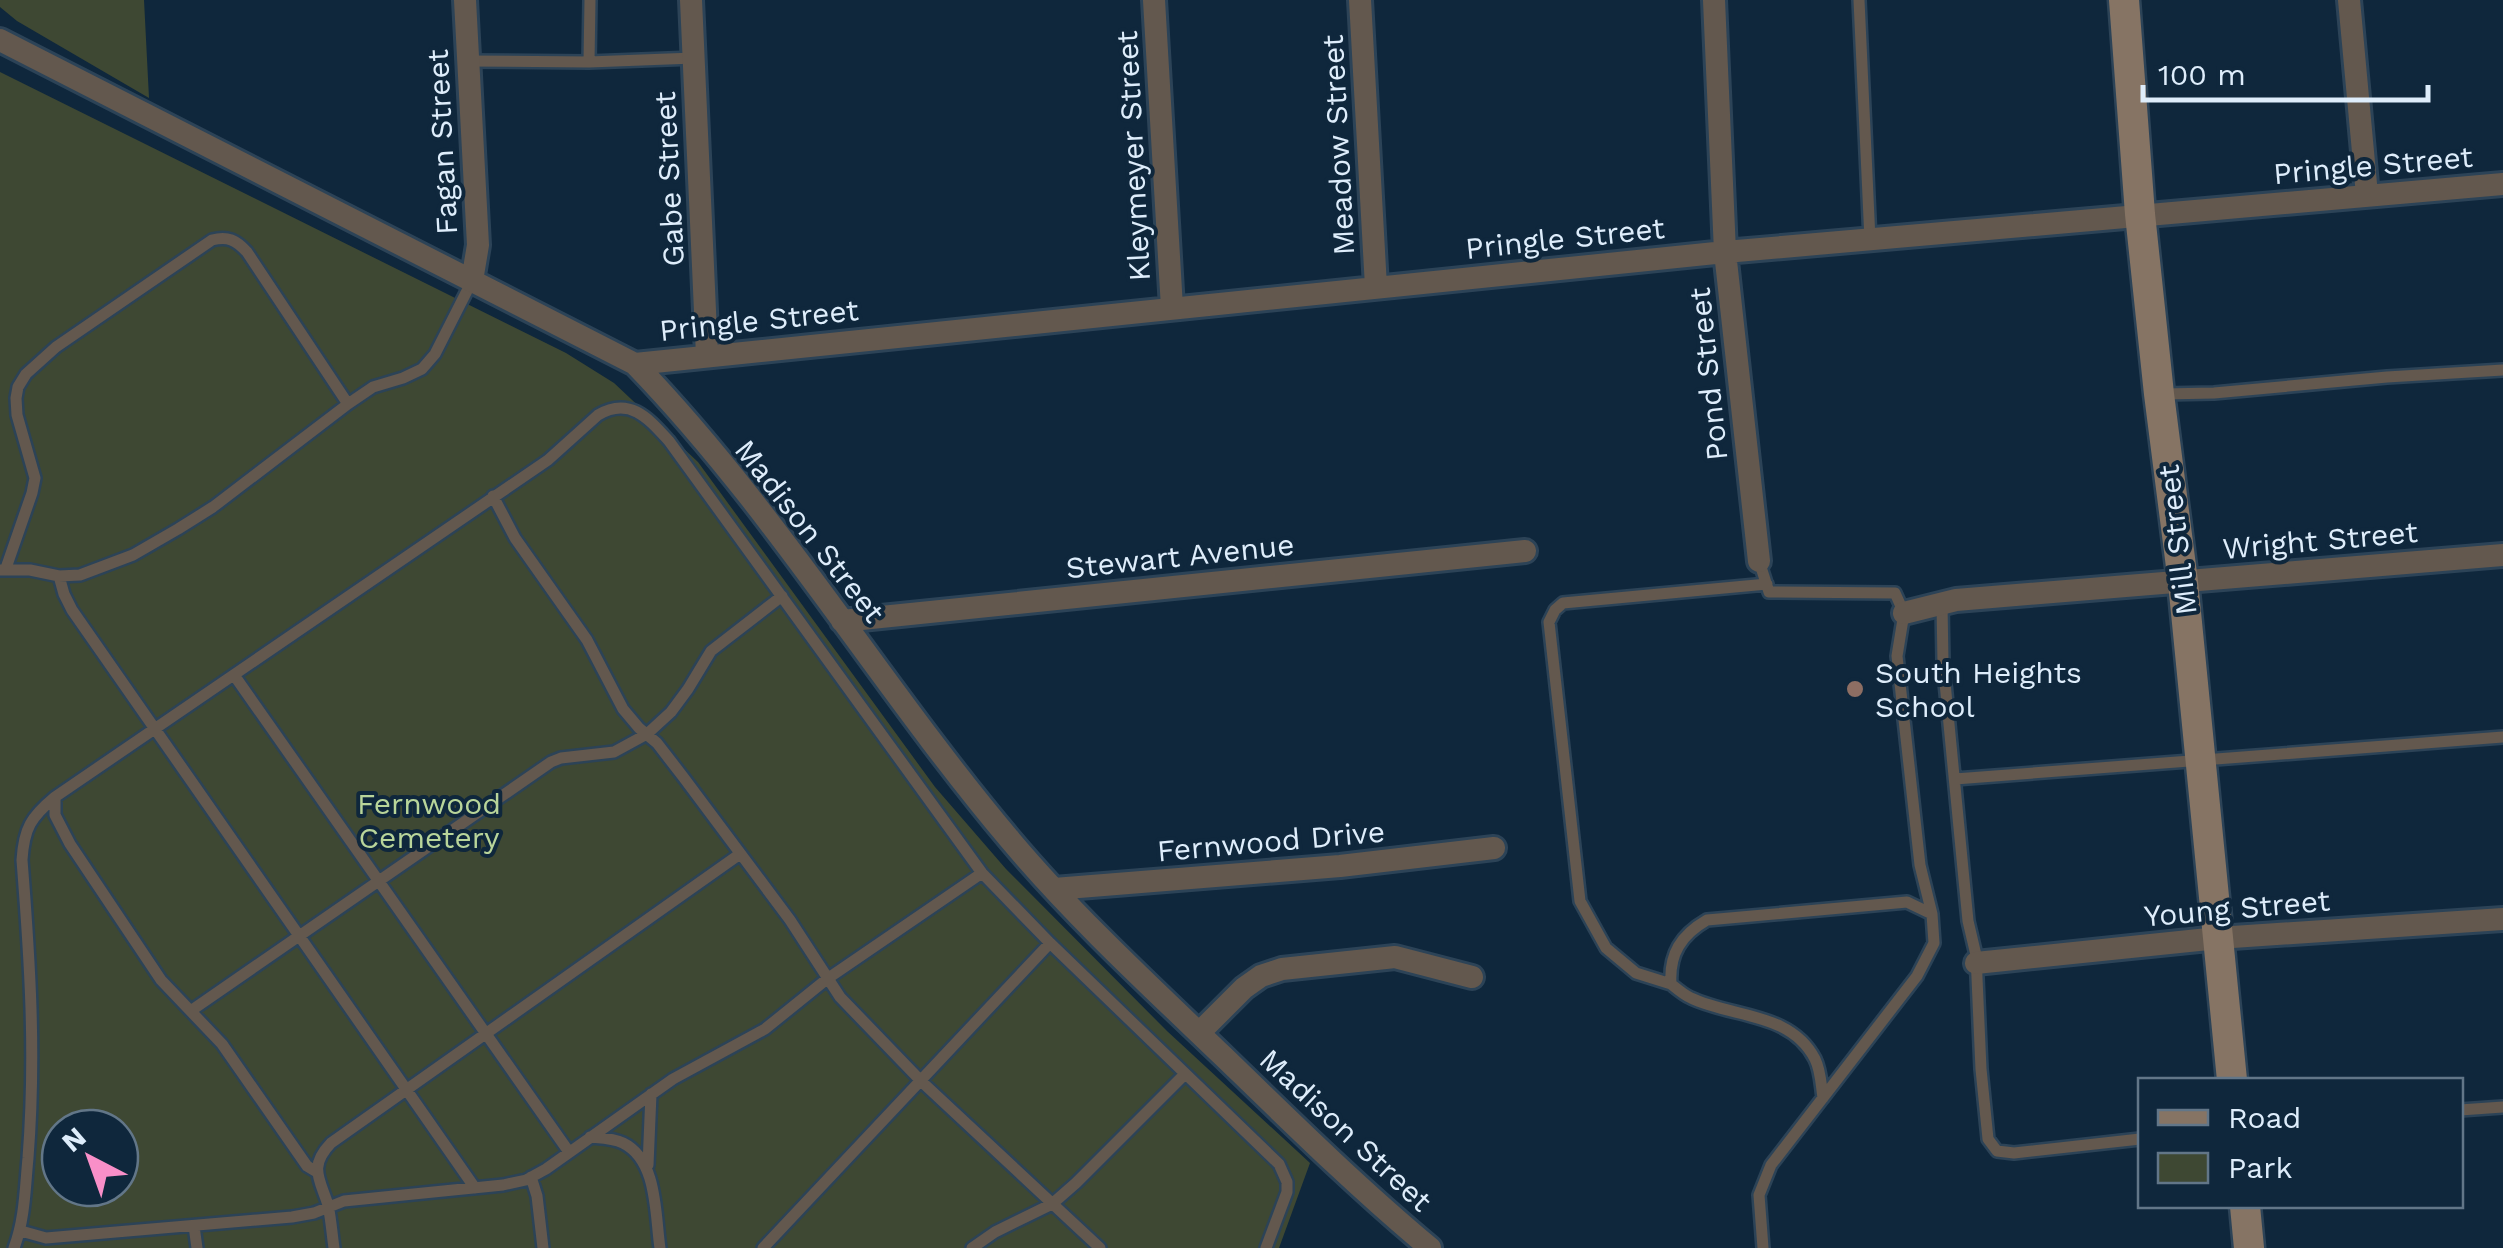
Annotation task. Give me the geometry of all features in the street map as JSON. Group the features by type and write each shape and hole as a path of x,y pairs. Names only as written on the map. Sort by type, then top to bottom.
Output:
{"street":[{"name":"Fagan Street","path":"465,0 478,246 472,281"},
{"name":"Gabe Street","path":"692,0 707,355"},
{"name":"Kleymeyer Street","path":"1154,0 1172,308"},
{"name":"Meadow Street","path":"1360,0 1376,288"},
{"name":"Pond Street","path":"1714,0 1725,252 1759,561"},
{"name":"Mill Street","path":"2124,0 2140,214 2184,582 2232,1078"},
{"path":"2349,0 2367,195"},
{"name":"Madison Street","path":"0,40 635,364 771,522 964,782 1054,889 1198,1033 1430,1248"},
{"name":"Pringle Street","path":"635,364 1725,252 2503,184"},
{"name":"Stewart Avenue","path":"842,620 1525,552"},
{"name":"Wright Street","path":"1904,613 1956,600 2503,555"},
{"name":"Fernwood Drive","path":"1054,889 1340,866 1494,848"},
{"name":"Young Street","path":"1976,963 2218,938 2503,919"},
{"path":"1198,1033 1244,988 1261,976 1282,969 1395,957 1472,977"},
{"path":"2244,1208 2249,1248"}],"lane":[{"path":"590,0 590,62"},
{"path":"1859,0 1870,240"},
{"path":"468,60 590,62 694,58"},
{"path":"348,404 247,252 232,239 212,240 56,347 26,374 16,398 35,478 3,569 80,575 133,554 214,507 373,387 422,369 435,354 472,281"},
{"path":"2159,394 2503,370"},
{"path":"14,1248 21,1231 33,1094 32,993 22,860 23,840 33,817 56,796 548,460 598,415 625,407 651,422 669,441 982,873 1278,1164 1288,1182 1287,1192 1266,1248"},
{"path":"493,496 515,538 586,640 623,709 638,728 658,743 855,1014 1100,1248"},
{"path":"1759,561 1769,592 1895,593 1904,613 1897,656 1920,865 1932,914 1934,943 1917,976 1772,1165 1758,1195 1763,1248"},
{"path":"59,576 72,610 475,1188"},
{"path":"1766,584 1563,604 1549,622 1580,901 1606,948 1636,973 1671,984 1690,998 1774,1022 1801,1039 1820,1072 1823,1098"},
{"path":"192,1010 551,762 614,752 648,734 688,689 711,651 782,596"},
{"path":"1942,604 1943,662 1968,921 1976,963 1988,1139 1997,1151 2014,1153 2138,1138"},
{"path":"234,674 569,1152"},
{"path":"1955,780 2503,737"},
{"path":"56,796 56,815 70,844 161,980 222,1044 307,1166 316,1172"},
{"path":"334,1248 328,1207 316,1172 331,1143 740,854"},
{"path":"21,1231 46,1238 292,1218 344,1201 475,1188 531,1178 690,1068 765,1029 827,979 982,873"},
{"path":"1671,984 1670,966 1680,944 1688,931 1706,920 1908,902 1932,914"},
{"path":"763,1248 1050,944"},
{"path":"972,1248 1052,1204 1185,1074"},
{"path":"651,1094 648,1170 660,1248"},
{"path":"2463,1110 2503,1107"},
{"path":"590,1137 623,1143 634,1150 648,1170"},
{"path":"531,1178 544,1248"},
{"path":"194,1226 196,1248"}],"green space":[{"path":"0,0 144,0 149,98 17,21 0,7"},
{"name":"Fernwood Cemetery","path":"0,72 566,353 614,383 698,462 935,787 1006,869 1167,1031 1310,1163 1279,1248 0,1248"}],"place":[{"name":"South Heights School","path":"1855,689"}]}
